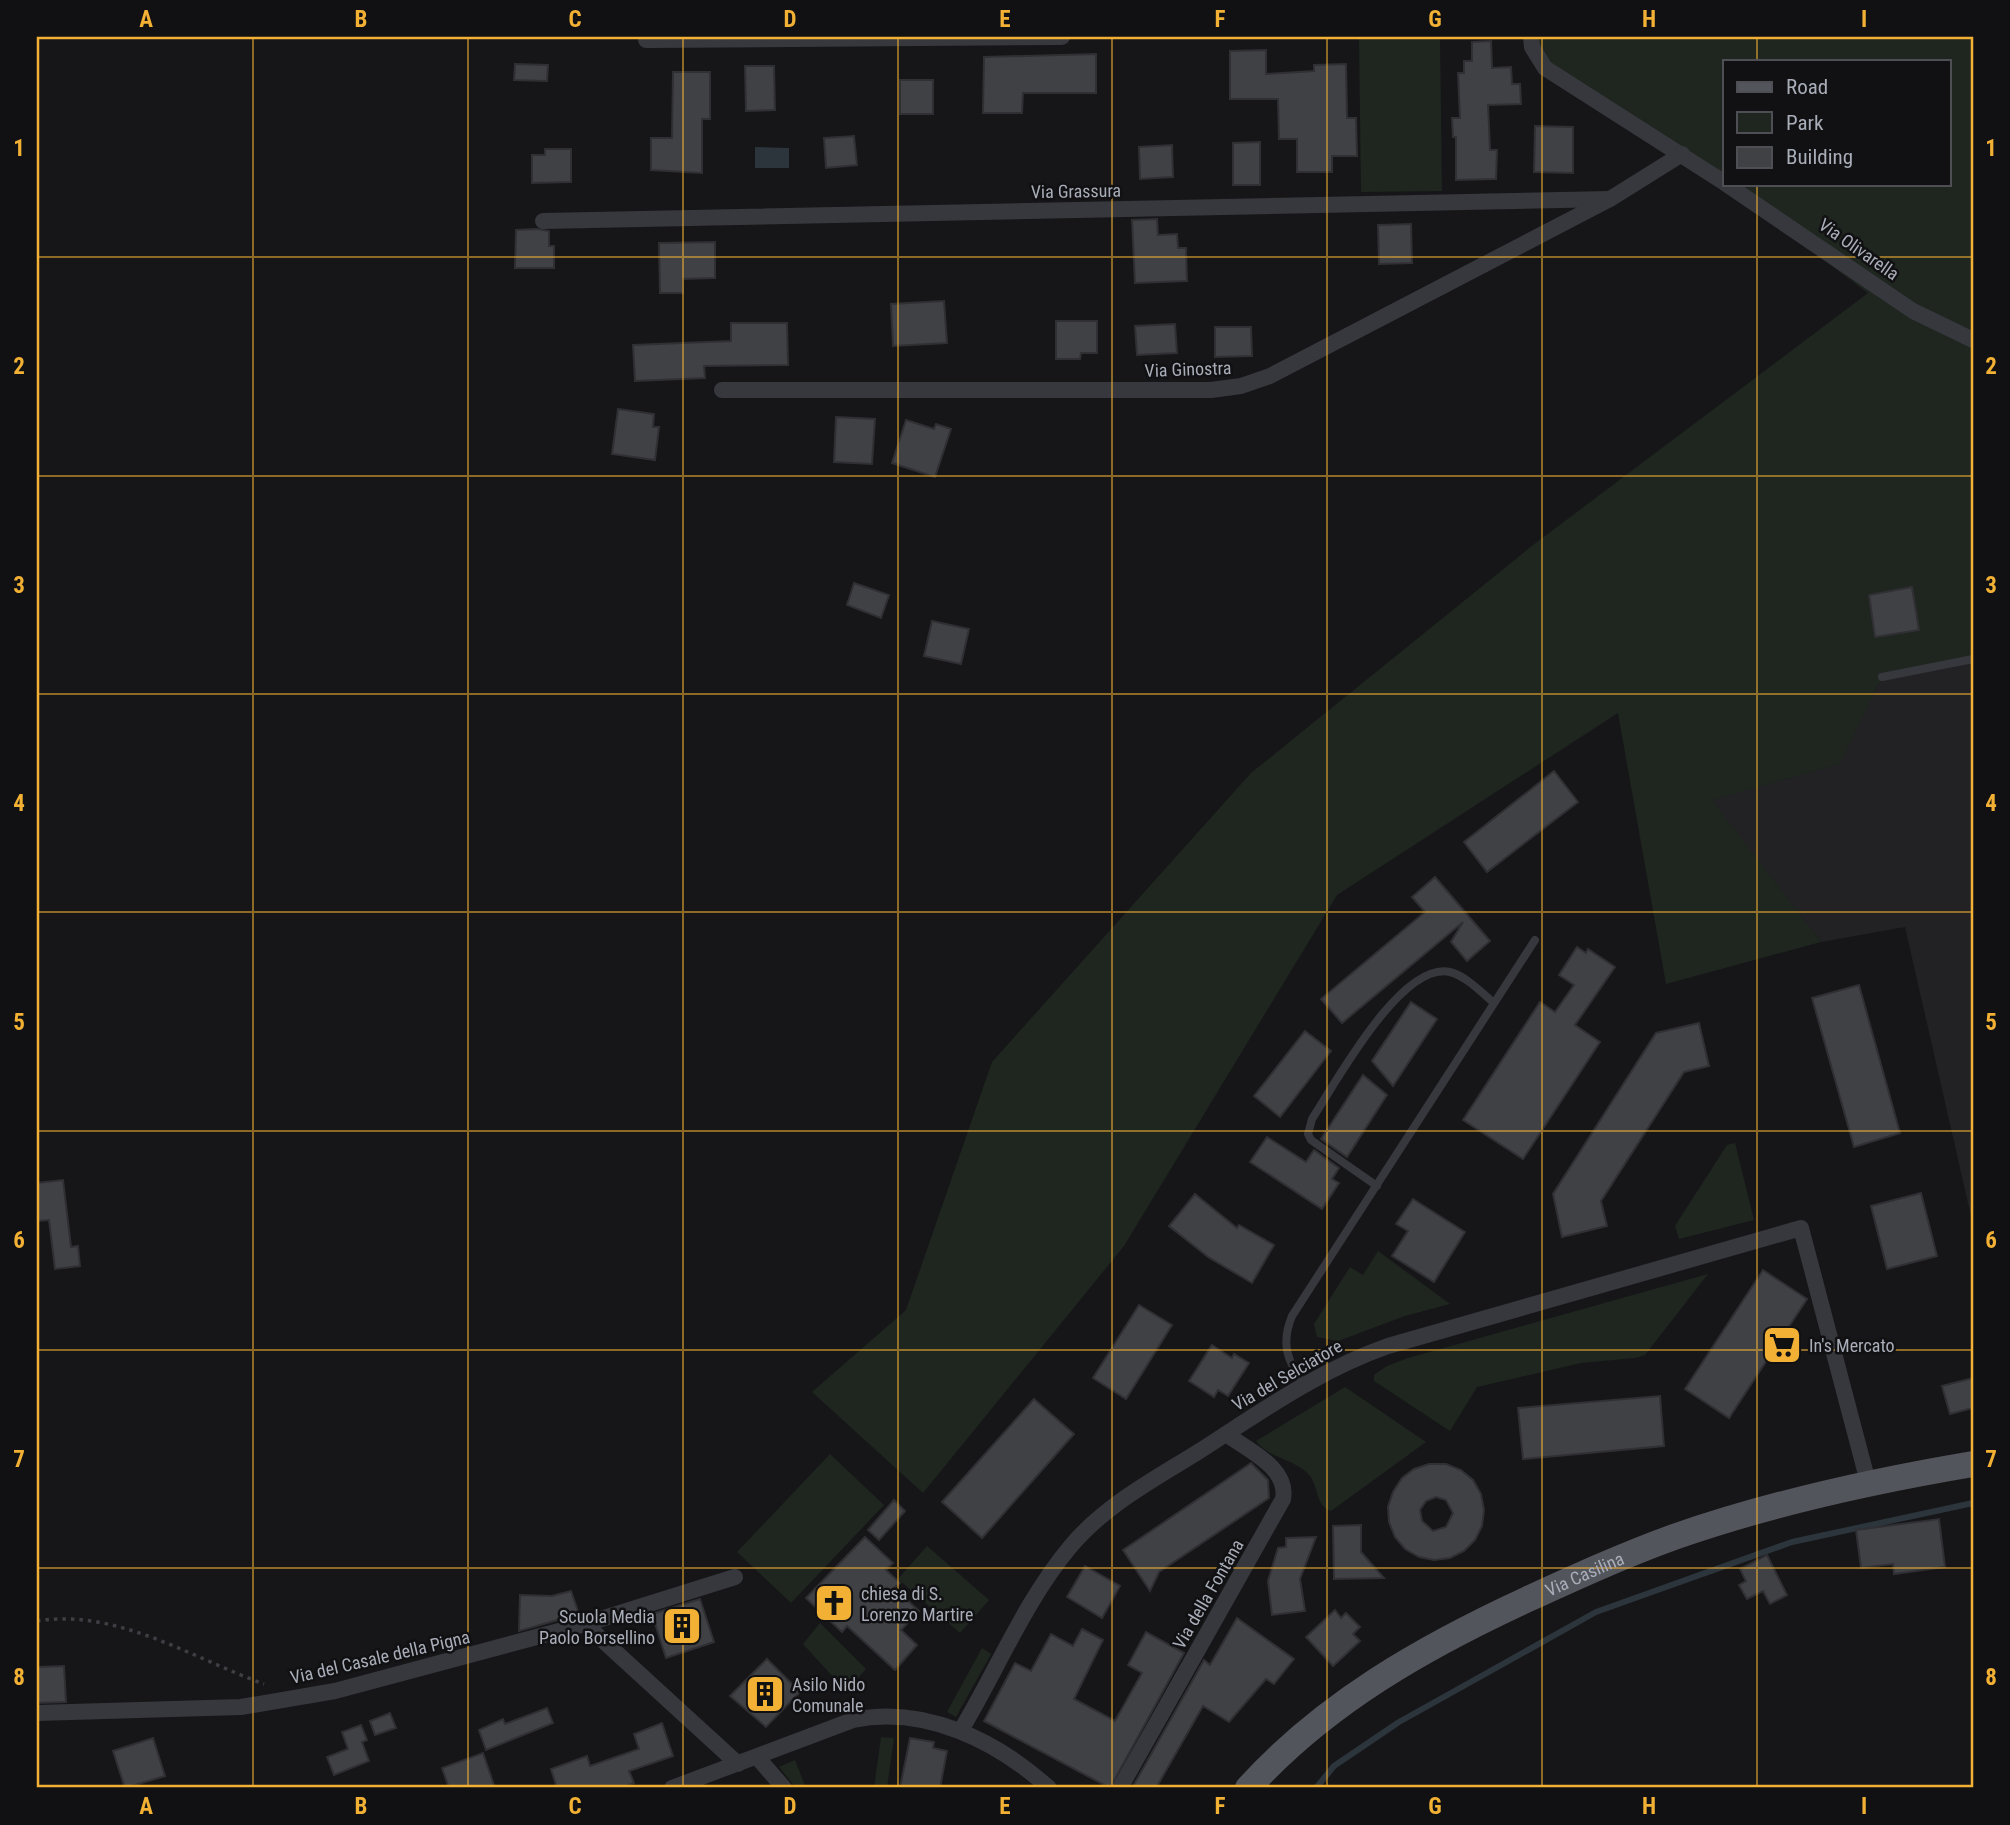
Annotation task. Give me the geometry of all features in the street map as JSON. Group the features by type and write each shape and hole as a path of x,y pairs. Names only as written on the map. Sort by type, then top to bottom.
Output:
{"main road":[{"name":"Via Casilina","path":"1248,1788 1290,1745 1355,1695 1427,1648 1569,1580 1698,1529 1868,1482 1973,1464"}],"street":[{"path":"646,40 1062,37"},
{"name":"Via Olivarella","path":"1531,37 1532,47 1545,68 1723,181"},
{"name":"Via Ginostra","path":"722,390 1211,390 1241,386 1270,376 1610,199 1682,154"},
{"name":"Via Olivarella","path":"1731,186 1857,269 1913,311 1973,341"},
{"name":"Via Grassura","path":"543,220 1610,199"},
{"name":"Via del Selciatore","path":"961,1730 1043,1587 1072,1545 1108,1511 1304,1386 1355,1357 1388,1346 1801,1228 1868,1482"},
{"name":"Via della Fontana","path":"1120,1788 1283,1499 1284,1486 1279,1474 1226,1434"},
{"name":"Via del Casale della Pigna","path":"37,1713 241,1707 279,1700 406,1674 585,1624 735,1577"},
{"path":"585,1624 738,1764"},
{"path":"672,1788 867,1717 905,1719 961,1730 991,1744 1049,1788"},
{"path":"1237,1788 1290,1745"},
{"path":"757,1757 784,1788"}],"lane":[{"path":"1882,677 1973,659"},
{"path":"1304,1386 1286,1356 1287,1329 1535,940"},
{"path":"1377,1186 1317,1145 1308,1134 1312,1119 1384,1011 1399,995 1426,976 1440,971 1456,974 1494,1003"}],"path":[{"path":"37,1621 51,1618 112,1624 272,1687 279,1700"}],"shaded area":[{"path":"755,147 789,148 789,168 755,168"},
{"path":"1973,659 1973,1225 1905,927 1821,942 1711,800 1839,764 1882,677"}],"green space":[{"path":"1533,37 1973,37 1973,659 1882,677 1840,764 1712,800 1821,942 1666,984 1618,713 1337,895 1124,1246 923,1493 812,1392 906,1310 992,1062 1251,773 1533,545 1868,293 1725,186 1951,186 1951,60 1723,60 1723,185 1682,154 1545,68"},
{"path":"1440,38 1442,191 1361,192 1359,39"},
{"path":"1735,1143 1754,1220 1679,1239 1675,1226 1727,1145"},
{"path":"1378,1251 1450,1304 1405,1316 1338,1341 1317,1337 1314,1324 1350,1267 1363,1275"},
{"path":"1708,1274 1645,1355 1581,1363 1477,1387 1450,1431 1374,1381 1374,1375 1387,1366 1408,1358"},
{"path":"1345,1387 1426,1442 1331,1511 1320,1502 1312,1479 1307,1473 1293,1463 1268,1452 1256,1441"},
{"path":"830,1454 884,1505 791,1603 737,1552"},
{"path":"927,1546 989,1600 960,1633 898,1579"},
{"path":"820,1623 866,1669 846,1691 803,1644"},
{"path":"982,1648 991,1654 956,1717 947,1712"},
{"path":"881,1737 894,1738 887,1788 874,1788"},
{"path":"795,1760 806,1788 796,1788 779,1767"}],"building":[{"path":"1491,41 1492,68 1511,67 1512,84 1520,84 1521,104 1488,105 1490,150 1497,150 1496,179 1456,180 1456,137 1453,137 1452,118 1460,118 1458,73 1464,73 1464,61 1472,61 1472,42"},
{"path":"1266,50 1266,74 1314,71 1314,65 1346,64 1347,118 1356,118 1357,156 1332,156 1332,172 1297,172 1297,139 1279,139 1278,99 1230,99 1230,51"},
{"path":"1096,54 1096,93 1023,93 1022,113 983,113 984,57"},
{"path":"515,64 548,65 547,81 514,80"},
{"path":"745,66 774,66 775,110 746,111"},
{"path":"673,72 710,72 710,119 702,119 702,173 651,170 651,138 672,138"},
{"path":"900,80 933,80 933,114 900,114"},
{"path":"1535,126 1573,127 1573,173 1534,172"},
{"path":"854,136 857,165 826,168 824,138"},
{"path":"1260,142 1260,185 1233,185 1233,143"},
{"path":"1172,145 1173,177 1140,179 1139,147"},
{"path":"545,149 571,149 571,182 532,183 532,155 545,155"},
{"path":"1157,219 1158,235 1177,234 1178,248 1186,248 1187,281 1135,283 1132,220"},
{"path":"1411,224 1412,263 1379,264 1378,225"},
{"path":"516,230 549,231 549,246 554,246 554,268 515,268"},
{"path":"715,242 715,278 683,279 683,293 660,293 659,243"},
{"path":"944,301 947,343 893,346 891,304"},
{"path":"1056,321 1097,321 1097,353 1081,353 1080,359 1056,359"},
{"path":"731,323 787,323 788,365 704,366 705,378 635,381 633,345 731,341"},
{"path":"1175,324 1177,353 1137,355 1135,326"},
{"path":"1215,327 1251,327 1252,356 1215,357"},
{"path":"618,409 654,414 653,427 659,427 655,460 612,454"},
{"path":"836,417 875,419 872,464 834,462"},
{"path":"906,420 934,429 936,424 951,429 935,477 892,463"},
{"path":"854,583 889,595 881,618 847,605"},
{"path":"1912,587 1919,630 1875,637 1869,595"},
{"path":"932,621 969,629 961,664 924,656"},
{"path":"1554,771 1578,802 1487,872 1464,842"},
{"path":"1435,877 1490,941 1467,961 1451,942 1463,922 1342,1023 1321,999 1425,912 1412,897"},
{"path":"1577,947 1586,953 1588,949 1615,967 1575,1025 1600,1042 1523,1159 1463,1120 1540,1002 1555,1012 1574,985 1559,975"},
{"path":"1859,985 1900,1133 1854,1147 1812,998"},
{"path":"1411,1002 1437,1019 1393,1086 1372,1061"},
{"path":"1699,1023 1709,1066 1684,1072 1601,1201 1607,1226 1562,1237 1553,1194 1656,1033"},
{"path":"1305,1031 1331,1051 1280,1117 1254,1096"},
{"path":"1363,1075 1387,1095 1347,1157 1321,1139"},
{"path":"1267,1137 1306,1162 1314,1150 1339,1168 1332,1179 1339,1183 1322,1209 1250,1162"},
{"path":"63,1180 71,1247 78,1246 80,1266 55,1269 49,1220 37,1221 37,1183"},
{"path":"1921,1193 1937,1256 1887,1269 1871,1206"},
{"path":"1195,1194 1237,1228 1239,1225 1274,1245 1252,1283 1208,1257 1169,1226"},
{"path":"1413,1199 1465,1232 1434,1282 1392,1256 1408,1231 1396,1224"},
{"path":"1763,1270 1807,1299 1729,1418 1685,1389"},
{"path":"1139,1305 1172,1325 1126,1399 1093,1378"},
{"path":"1212,1345 1232,1358 1234,1354 1249,1363 1228,1396 1218,1390 1214,1397 1189,1381"},
{"path":"1973,1378 1973,1408 1950,1414 1942,1386"},
{"path":"1660,1396 1664,1446 1523,1459 1518,1408"},
{"path":"1034,1399 1074,1434 982,1538 942,1502"},
{"path":"1251,1463 1268,1480 1269,1498 1159,1572 1150,1591 1123,1550"},
{"path":"1429,1464 1446,1464 1461,1470 1473,1480 1481,1494 1484,1510 1482,1526 1475,1540 1464,1551 1450,1558 1434,1560 1419,1557 1405,1549 1395,1537 1389,1522 1388,1507 1402,1478 1414,1469","holes":["1436,1497 1446,1500 1453,1513 1446,1527 1433,1531 1422,1521 1420,1510 1426,1501"]},
{"path":"894,1500 905,1511 879,1540 868,1530"},
{"path":"1939,1519 1945,1567 1894,1574 1893,1564 1861,1568 1856,1530"},
{"path":"1361,1525 1361,1552 1384,1578 1334,1579 1333,1526"},
{"name":"chiesa di S. Lorenzo Martire","path":"865,1537 893,1563 886,1570 900,1583 894,1588 919,1611 901,1630 917,1645 895,1670 847,1626 842,1632 806,1598"},
{"path":"1316,1537 1300,1579 1305,1611 1272,1615 1268,1581 1278,1548 1286,1547 1286,1538"},
{"path":"1767,1555 1787,1595 1770,1604 1763,1591 1747,1599 1739,1585 1746,1581 1740,1569"},
{"path":"1085,1566 1120,1586 1102,1618 1067,1597"},
{"path":"571,1591 579,1614 519,1631 520,1595 552,1596"},
{"name":"Scuola Media Paolo Borsellino","path":"700,1599 714,1642 666,1658 652,1614"},
{"path":"1335,1610 1341,1618 1346,1613 1360,1627 1353,1634 1360,1641 1333,1666 1306,1637"},
{"path":"1237,1618 1294,1659 1274,1684 1266,1679 1229,1722 1203,1706 1156,1788 1132,1788 1204,1660 1210,1665"},
{"path":"1082,1629 1103,1640 1074,1699 1115,1721 1142,1673 1128,1665 1146,1632 1184,1653 1110,1788 984,1721 1015,1663 1031,1671 1051,1634 1073,1646"},
{"name":"Asilo Nido Comunale","path":"767,1659 800,1692 766,1727 730,1696"},
{"path":"64,1666 66,1702 37,1703 37,1667"},
{"path":"547,1708 553,1723 486,1750 479,1730 503,1719 505,1724"},
{"path":"390,1713 396,1728 375,1735 370,1721"},
{"path":"662,1723 673,1756 629,1771 634,1783 621,1788 557,1788 551,1769 587,1756 590,1766 639,1749 634,1734"},
{"path":"361,1725 367,1740 362,1742 369,1761 334,1775 327,1757 348,1749 342,1732"},
{"path":"153,1738 165,1776 125,1788 113,1751"},
{"path":"910,1738 934,1742 933,1748 947,1751 940,1788 900,1788"},
{"path":"483,1753 495,1788 449,1788 442,1768"}],"waterway":[{"path":"1316,1788 1334,1766 1399,1722 1596,1612 1792,1542 1973,1503"}],"place":[{"name":"In's Mercato","path":"1782,1345"},
{"name":"chiesa di S. Lorenzo Martire","path":"834,1603"},
{"name":"Scuola Media Paolo Borsellino","path":"682,1626"},
{"name":"Asilo Nido Comunale","path":"765,1694"}]}
